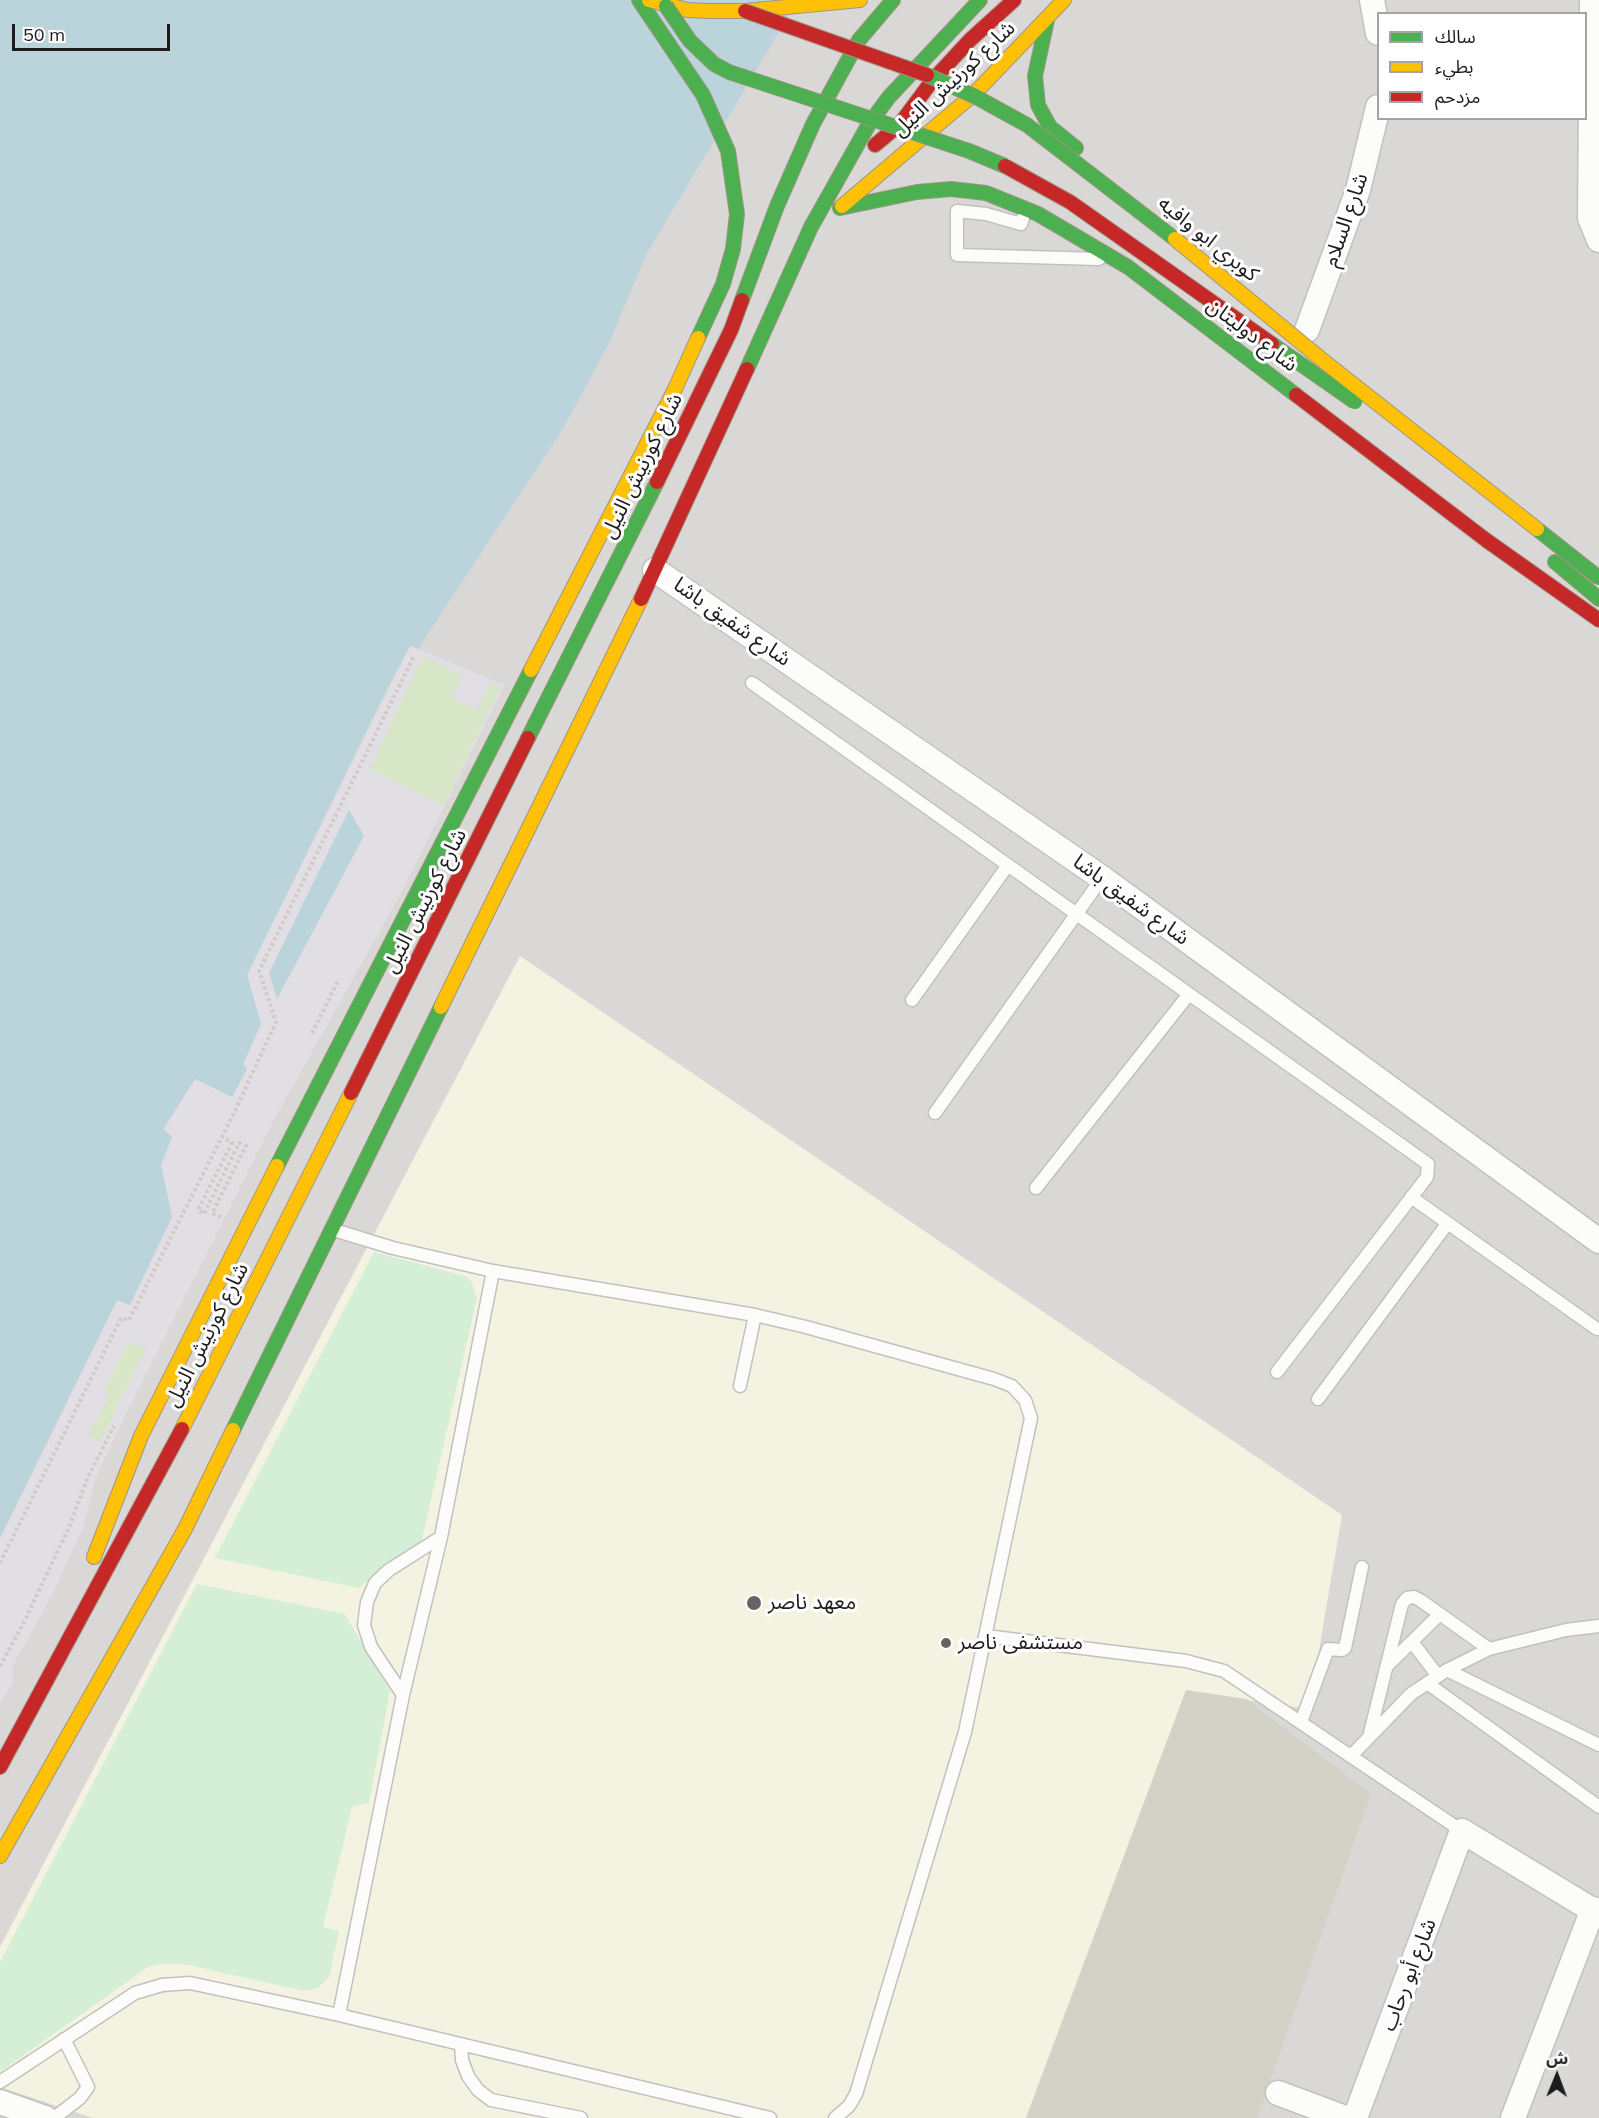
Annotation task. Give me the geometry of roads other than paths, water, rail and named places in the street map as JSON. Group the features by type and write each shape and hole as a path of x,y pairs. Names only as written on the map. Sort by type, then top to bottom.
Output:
{"main road":[{"path":"65,1645 99,1542 141,1436 228,1261 674,391 723,284 733,249 737,214 728,151 703,95 639,0"},
{"path":"649,0 666,6 709,11 747,5 860,0"},
{"name":"شارع كورنيش النيل","path":"0,1767 192,1410 704,389 731,330 777,206 813,124 878,0"},
{"name":"شارع كورنيش النيل","path":"859,40 893,0"},
{"name":"شارع كورنيش النيل","path":"0,1856 185,1529 232,1435 656,570 811,227 849,157 890,97 980,0"},
{"path":"849,157 876,145 894,129 932,81 970,40 1014,0"},
{"name":"شارع كورنيش النيل","path":"811,227 840,208 974,94 1064,0"},
{"name":"كوبري ابو وافيه","path":"747,5 922,73 975,97 1027,125 1144,214 1326,363 1599,578"},
{"path":"666,6 690,41 714,64 729,72 917,134 1023,174 1070,202 1355,402 1463,483 1599,599"},
{"name":"شارع دوليتان","path":"1047,20 1035,76 1038,105 1050,127 1173,228 1410,411"},
{"name":"شارع دوليتان","path":"840,208 917,192 951,189 986,193 1026,208 1110,256 1146,280 1495,547 1599,620"},
{"path":"192,1410 206,1432 221,1437 232,1435"},
{"path":"142,1505 153,1502 169,1506 182,1518 185,1529"}],"street":[{"path":"1372,0 1377,28"},
{"path":"1592,0 1590,218 1599,240"},
{"name":"شارع السلام","path":"1306,330 1358,190 1377,111"},
{"name":"شارع شفيق باشا","path":"656,570 1102,878 1599,1241"},
{"path":"1462,1832 1596,1912 1513,2118"},
{"name":"شارع أبو رحاب","path":"1355,2118 1462,1832"},
{"path":"1278,2093 1345,2118"},
{"path":"0,2102 45,2118"}],"lane":[{"path":"1026,208 1022,224 986,214 957,211 957,255 997,254 1094,260 1110,256"},
{"path":"752,683 1428,1164 1427,1177 1277,1372"},
{"path":"912,1000 1008,865"},
{"path":"935,1113 1102,878"},
{"path":"1036,1188 1189,994"},
{"path":"1411,1197 1597,1329"},
{"path":"1318,1399 1447,1224"},
{"path":"332,1230 393,1248 493,1271 754,1315 851,1338 994,1379 1012,1386 1025,1400 1031,1418 965,1731 856,2094 849,2112 835,2118"},
{"path":"339,2015 403,1695 441,1537 493,1271"},
{"path":"740,1386 754,1315"},
{"path":"403,1695 371,1647 364,1624 367,1602 375,1582 389,1570 441,1537"},
{"path":"1301,1722 1328,1649 1342,1650 1345,1648 1362,1567"},
{"path":"1370,1733 1402,1604 1407,1598 1413,1597 1489,1649"},
{"path":"1387,1666 1440,1614"},
{"path":"1351,1756 1370,1733 1411,1694 1442,1673 1489,1649 1566,1630 1599,1626"},
{"path":"986,1636 1199,1663 1224,1671 1462,1832"},
{"path":"1412,1642 1442,1673 1599,1745"},
{"path":"1426,1683 1599,1807"},
{"path":"0,2082 135,1993 162,1985 190,1983 339,2015 770,2118"},
{"path":"54,2118 80,2098 87,2087 64,2039"},
{"path":"461,2044 462,2060 468,2076 478,2090 491,2100 581,2118"}],"water":[{"path":"0,0 798,0 646,255 609,343 565,425 418,649 410,646 385,693 247,975 261,1024 243,1064 247,1069 232,1097 195,1079 163,1129 172,1137 161,1165 172,1217 130,1305 117,1300 0,1538"},
{"path":"349,810 364,836 277,999 269,973"}],"place":[{"name":"معهد ناصر","path":"754,1603"},
{"name":"مستشفى ناصر","path":"946,1643"}]}
